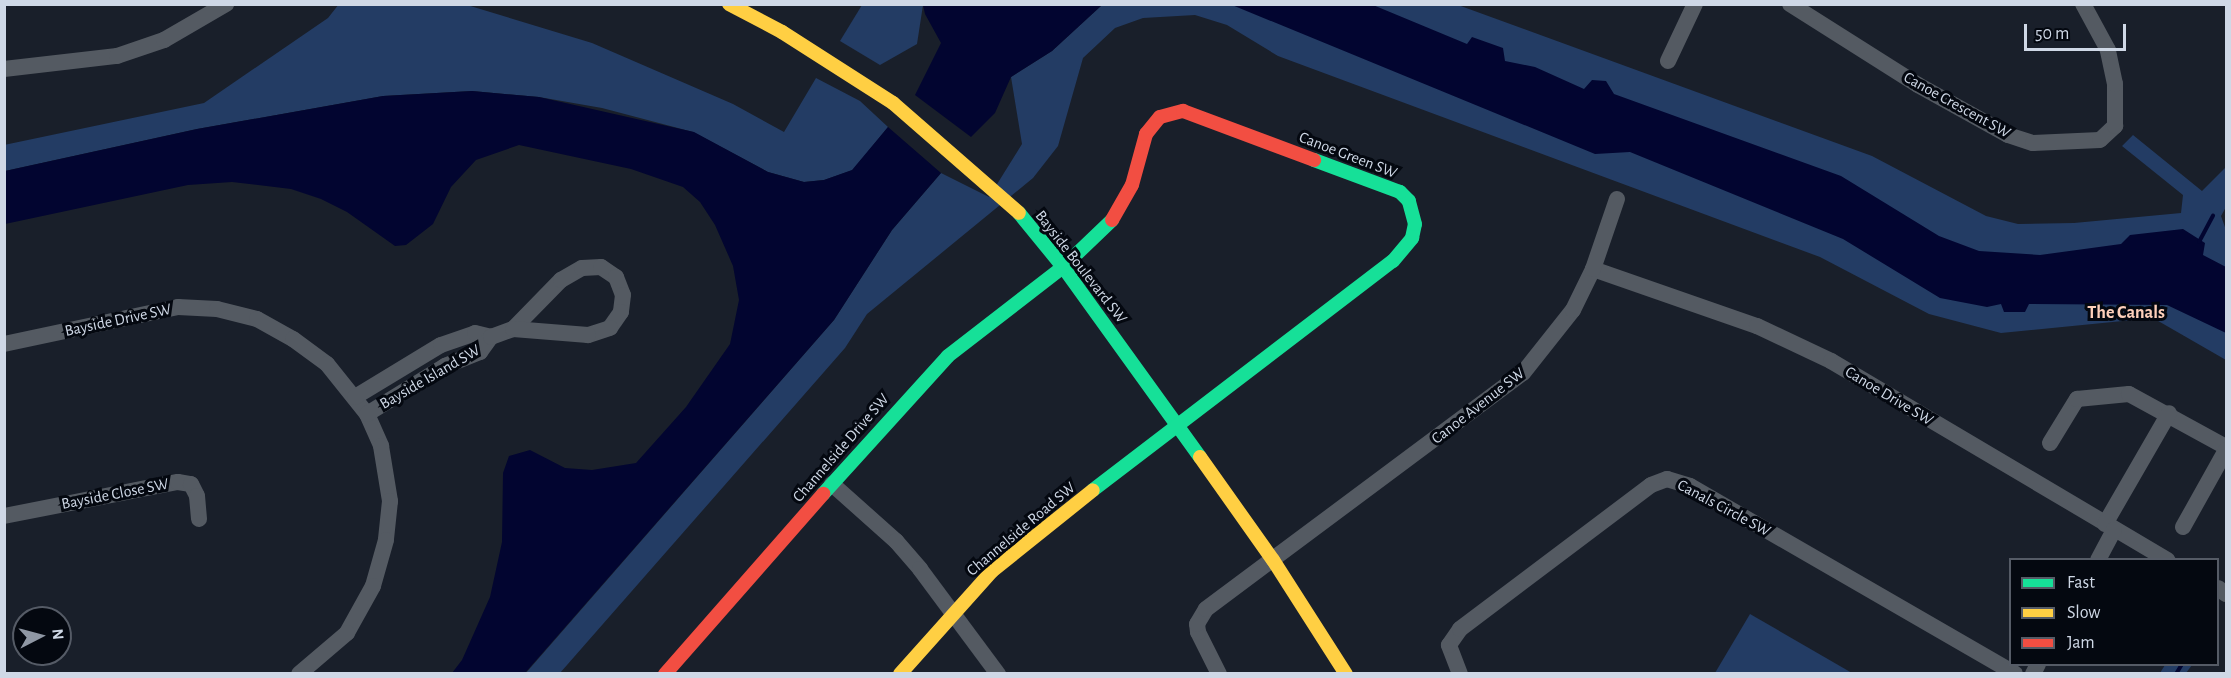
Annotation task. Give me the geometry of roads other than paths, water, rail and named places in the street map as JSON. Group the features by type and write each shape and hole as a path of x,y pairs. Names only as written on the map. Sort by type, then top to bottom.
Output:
{"street":[{"path":"4,69 117,56 164,40 226,4"},
{"name":"Bayside Boulevard SW","path":"729,4 782,32 893,103 1016,210 1063,267 1178,426 1273,560 1320,637 1346,674"},
{"path":"1668,61 1695,4"},
{"name":"Canoe Crescent SW","path":"1790,4 1833,35 1918,85 2008,135 2033,143 2100,140 2115,126 2115,84 2108,50 2083,4"},
{"name":"Canoe Green SW","path":"1063,267 1111,222 1132,185 1150,125 1171,112 1183,111 1400,192 1409,201 1415,224 1412,238 1394,261 1178,426"},
{"name":"Canoe Avenue SW","path":"1219,674 1200,640 1200,617 1523,374 1573,310 1593,269 1617,199"},
{"name":"Bayside Island SW","path":"367,414 445,366 480,351 491,338 513,329 561,280 582,267 601,267 616,277 623,295 621,312 610,328 588,334 513,329"},
{"name":"Channelside Drive SW","path":"665,674 914,390 948,356 1063,267"},
{"name":"Canoe Drive SW","path":"1593,269 1757,326 1831,361 2164,558"},
{"name":"Bayside Drive SW","path":"4,344 178,307 217,309 257,319 293,339 327,364 367,414 381,446 390,501 386,540 373,586 347,633 299,674"},
{"name":"Bayside Island SW","path":"355,397 441,345 475,333 491,338"},
{"path":"2050,443 2077,399 2129,394 2169,413 2226,448 2183,527"},
{"path":"2098,558 2110,527 2169,413"},
{"name":"Channelside Road SW","path":"900,674 955,610 1030,538 1178,426"},
{"name":"Canals Circle SW","path":"1460,674 1449,645 1460,629 1644,491 1667,479 1690,486 2015,674"},
{"name":"Bayside Close SW","path":"4,516 178,482 191,484 197,495 200,519"},
{"path":"832,484 896,541 955,610 998,674"},
{"name":"Bayside Boulevard SW","path":"1320,637 1326,670"}],"waterway":[{"path":"2199,242 2213,216"},
{"path":"2176,674 2181,666"}],"district":[{"name":"The Canals","path":"2126,313"}]}
